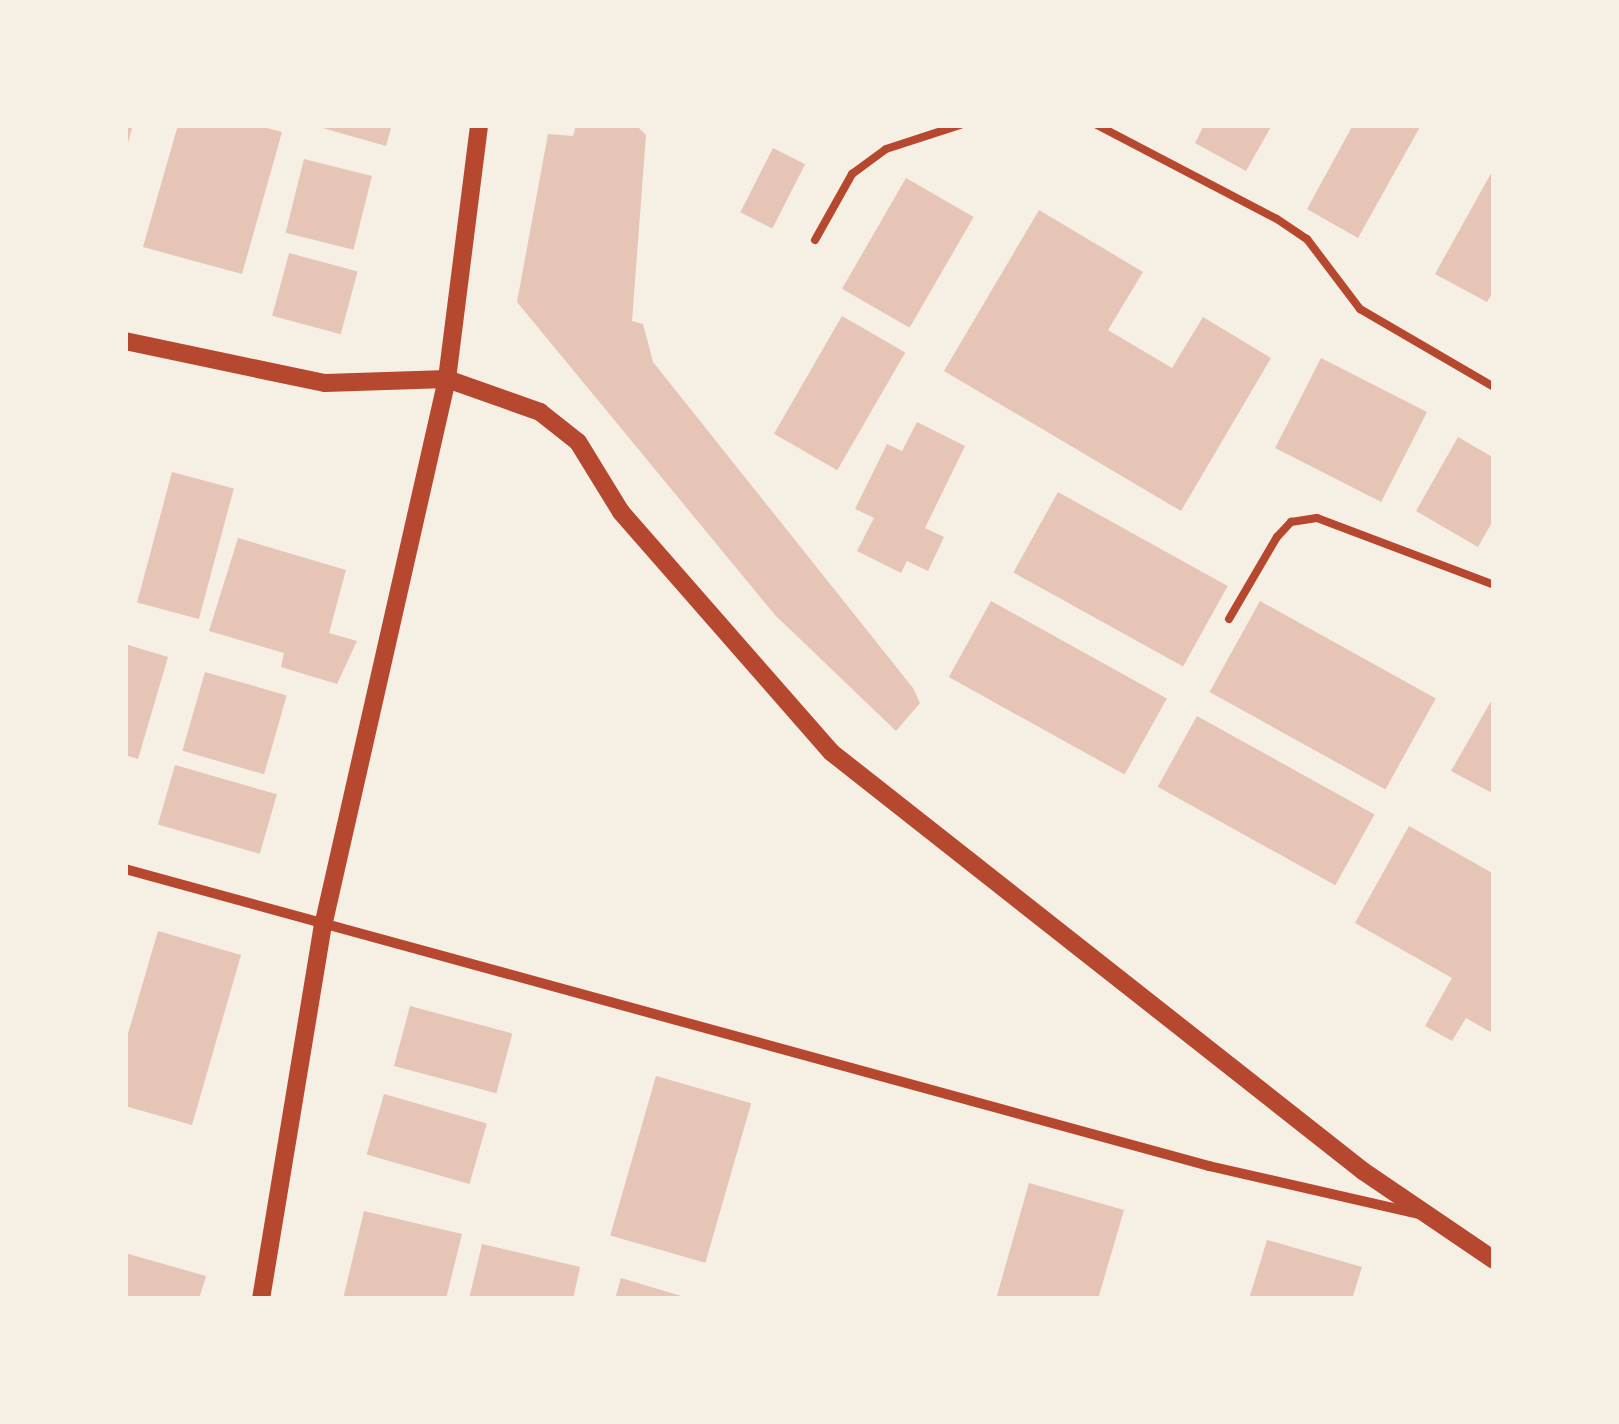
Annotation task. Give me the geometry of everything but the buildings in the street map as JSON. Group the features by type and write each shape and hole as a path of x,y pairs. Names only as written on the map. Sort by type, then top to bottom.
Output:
{"street":[{"path":"262,1299 323,926 447,379 479,125"},
{"path":"125,342 312,381 447,379 540,412 578,442 621,512 831,752 1363,1171 1494,1260"},
{"path":"125,869 1210,1166 1430,1216"}],"lane":[{"path":"815,240 852,174 886,148 960,125"},
{"path":"1096,125 1277,219 1307,239 1360,309 1494,387"},
{"path":"1229,620 1277,537 1292,522 1317,518 1494,585"}]}
